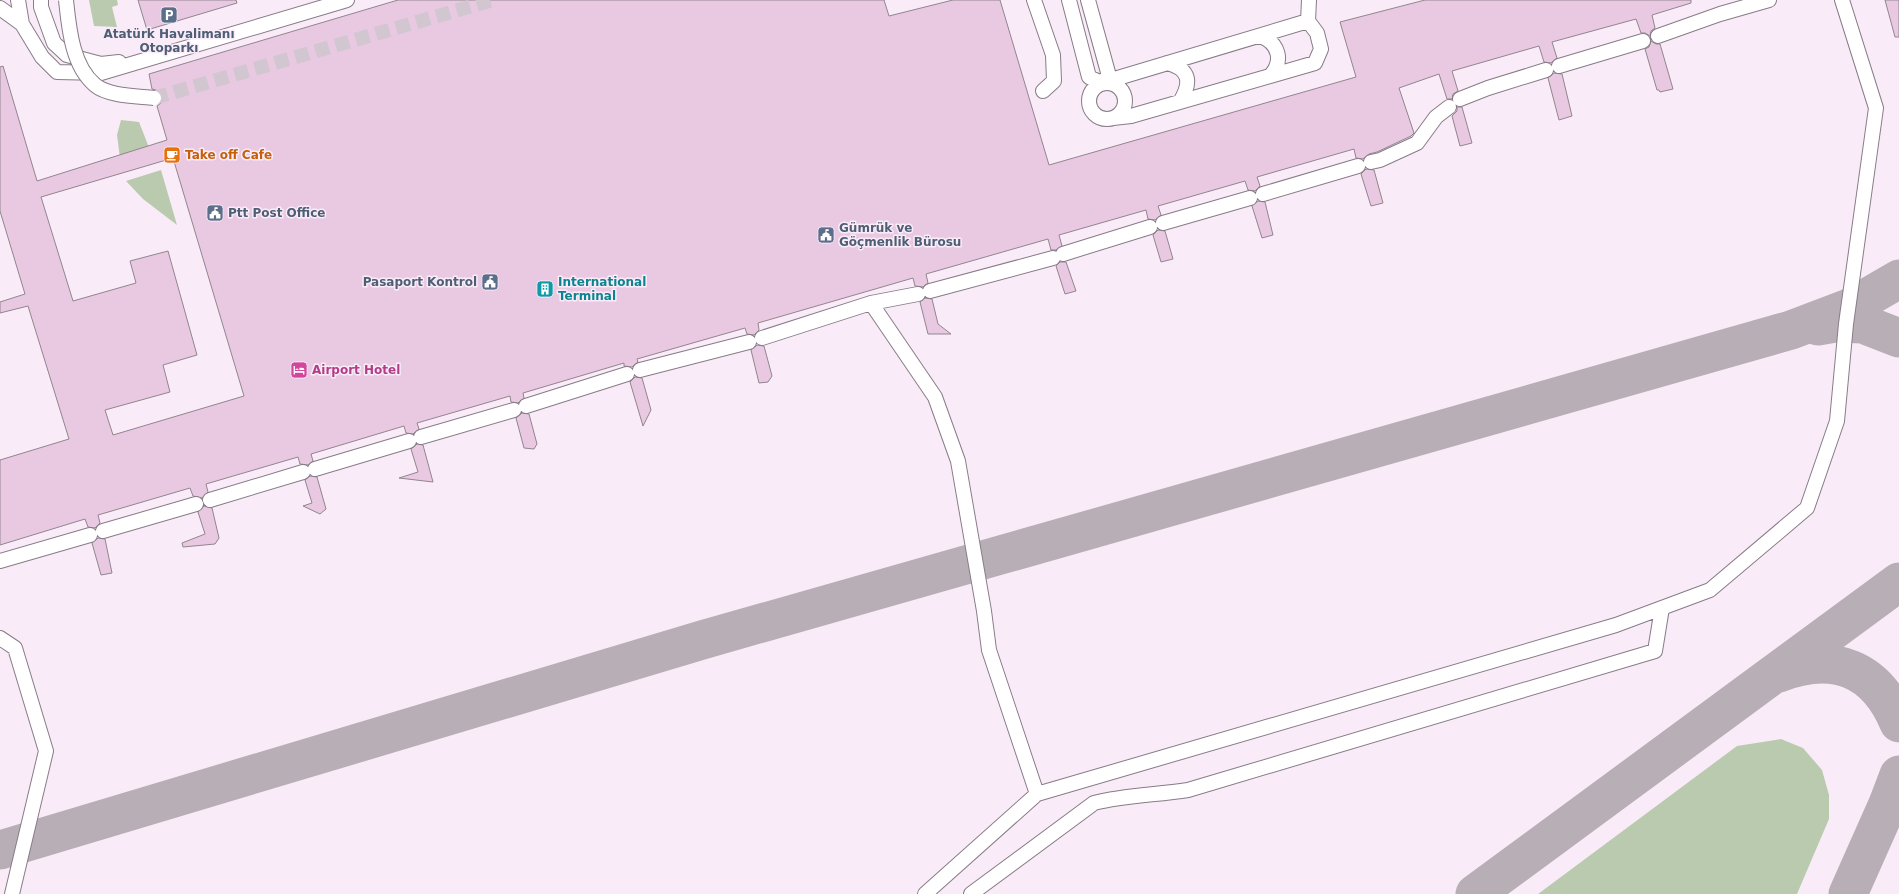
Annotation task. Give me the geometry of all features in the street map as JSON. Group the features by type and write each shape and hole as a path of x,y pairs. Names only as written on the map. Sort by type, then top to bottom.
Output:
{"lane":[{"path":"18,0 22,24 42,57 57,72 101,73 347,0"},
{"path":"41,0 41,7 54,43 67,55 101,64 151,58"},
{"path":"66,0 77,62 95,85 117,94 154,98"},
{"path":"1034,0 1053,55 1054,81 1043,90"},
{"path":"1069,0 1089,77 1101,83 1106,82 1118,85 1125,94 1125,106 1123,111 1113,118"},
{"path":"1088,0 1109,76 1092,91 1089,97 1091,110 1101,118 1132,116 1315,63 1319,58 1321,50 1320,41 1308,22 1309,0"},
{"path":"1658,36 1720,14 1769,0"},
{"path":"925,894 1037,794 1616,625 1662,608 1710,590 1807,508 1837,421 1846,324 1876,108 1842,0"},
{"path":"0,8 22,24"},
{"path":"1101,83 1308,22"},
{"path":"1260,36 1274,45 1278,53 1276,70 1270,76"},
{"path":"210,500 520,408 634,372 756,340 871,303 924,293 1058,256 1157,225 1380,160 1417,143 1436,116 1455,103 1488,88 1643,41"},
{"path":"1167,63 1180,68 1185,73 1187,78 1188,85 1180,102"},
{"path":"871,303 935,397 958,461 984,611 989,650 1037,794"},
{"path":"0,561 196,504"},
{"path":"971,894 1094,803 1114,798 1164,794 1188,790 1656,651 1662,608"},
{"path":"0,638 15,648 46,751 12,894"}],"green space":[{"path":"89,0 117,0 118,5 112,7 117,27 94,26"},
{"path":"121,120 139,122 150,150 120,158 117,135"},
{"path":"161,170 177,225 143,199 126,181"},
{"path":"1781,739 1803,748 1822,770 1829,795 1829,819 1797,894 1538,894 1737,746"}],"building":[{"name":"Atatürk Havalimanı Otoparkı","path":"138,0 236,0 237,3 147,30"},
{"name":"International Terminal","path":"398,0 884,0 889,16 953,0 1000,0 1049,165 1356,77 1340,22 1425,0 1691,0 1691,3 1652,15 1655,28 1651,31 1650,36 1645,33 1641,33 1636,19 1552,42 1557,58 1551,63 1544,62 1539,46 1452,71 1458,91 1453,94 1452,99 1447,99 1439,74 1399,88 1414,133 1411,136 1377,152 1369,154 1363,159 1356,158 1354,149 1257,177 1260,186 1255,191 1248,190 1245,181 1158,206 1161,215 1155,220 1148,219 1146,210 1059,235 1062,246 1056,250 1051,250 1048,239 926,274 928,283 923,287 915,286 913,278 758,323 759,330 754,335 747,334 745,328 637,359 638,362 632,367 624,366 624,363 523,393 524,398 518,403 511,402 510,396 417,423 419,429 413,434 406,433 404,426 311,454 313,461 308,465 300,464 298,457 206,484 208,492 202,498 193,496 190,488 98,515 100,523 95,528 88,527 85,519 0,545 0,460 69,439 28,306 0,313 0,302 25,294 0,211 0,67 3,66 37,181 167,140 157,106 161,103 162,95 159,91 152,89 149,74","holes":["173,158 244,396 113,435 105,410 170,392 163,365 197,355 168,251 130,261 136,283 73,301 41,197"]},
{"path":"1885,0 1899,0 1899,37 1895,37"},
{"path":"1651,41 1656,44 1660,44 1673,89 1660,92 1657,90 1645,49 1649,47"},
{"path":"1554,73 1562,74 1572,116 1559,120 1548,78"},
{"path":"1457,107 1462,107 1472,143 1460,146 1452,116 1457,111"},
{"path":"1366,169 1374,170 1383,203 1371,206 1361,174"},
{"path":"1258,201 1265,202 1273,235 1262,238 1252,206"},
{"path":"1158,230 1165,231 1173,259 1161,262 1153,235"},
{"path":"1060,262 1066,262 1076,291 1065,294 1056,266"},
{"path":"925,298 932,299 938,324 951,334 928,334 920,302"},
{"path":"757,345 764,346 772,376 768,382 759,383 751,350"},
{"path":"635,377 642,378 651,410 643,426 630,382"},
{"path":"522,413 529,414 537,444 534,449 524,448 516,418"},
{"path":"417,444 423,445 433,482 399,478 418,472 411,449"},
{"path":"310,476 317,477 326,509 320,514 303,506 312,503 305,480"},
{"path":"204,506 212,508 219,538 215,544 183,547 182,543 205,534 198,512"},
{"path":"98,538 105,539 112,573 101,575 92,543"}],"taxiway":[{"path":"0,850 702,640 1791,330 1849,308 1899,279"},
{"path":"1818,326 1835,323 1863,324 1899,338"},
{"path":"1475,894 1899,582"},
{"path":"1779,673 1799,667 1818,664 1835,665 1851,670 1865,677 1878,689 1889,704 1899,723"},
{"path":"1848,894 1888,804 1899,775"}],"tunnel":[{"path":"154,98 493,0"}],"place":[{"name":"Atatürk Havalimanı Otoparkı","path":"169,15"},
{"name":"Take off Cafe","path":"172,155"},
{"name":"Ptt Post Office","path":"215,213"},
{"name":"Gümrük ve Göçmenlik Bürosu","path":"826,235"},
{"name":"Pasaport Kontrol","path":"490,282"},
{"name":"International Terminal","path":"545,289"},
{"name":"Airport Hotel","path":"299,370"}]}
